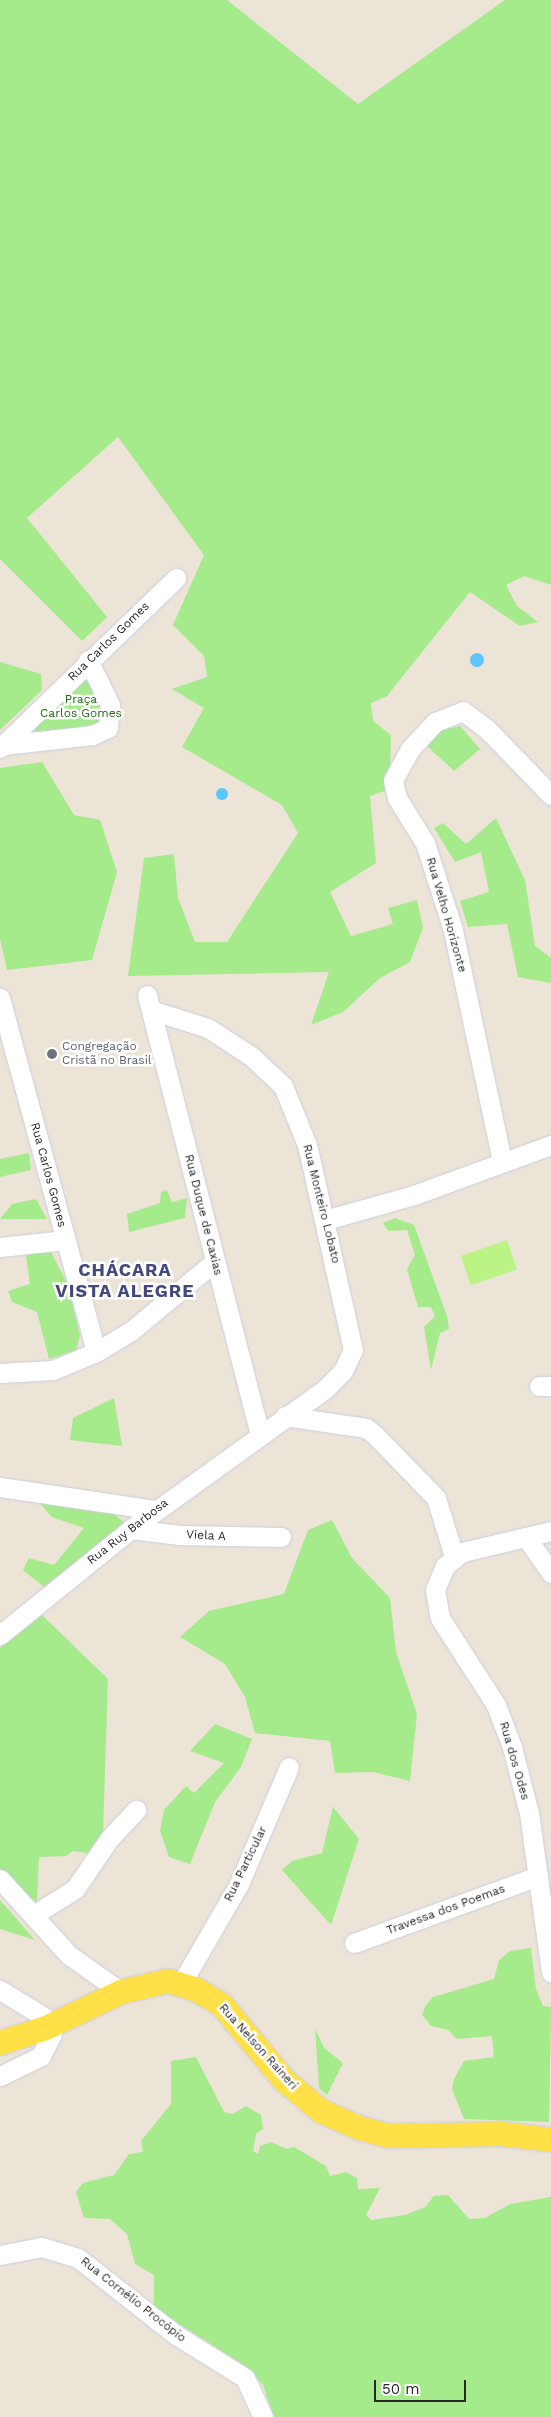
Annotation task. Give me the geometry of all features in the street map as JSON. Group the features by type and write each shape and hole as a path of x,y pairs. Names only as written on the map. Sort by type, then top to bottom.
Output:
{"main road":[{"name":"Rua Nelson Raineri","path":"0,2043 51,2026 121,1992 154,1981 181,1984 222,2005 284,2080 321,2111 345,2122 389,2136 501,2134 551,2140"}],"street":[{"name":"Rua Carlos Gomes","path":"2,747 88,660 176,578"},
{"path":"2,747 92,735 108,728 110,705 88,660"},
{"name":"Rua Velho Horizonte","path":"502,1161 453,930 425,843 393,789 394,773 435,722 463,711 487,729 551,795"},
{"name":"Rua Carlos Gomes","path":"0,998 96,1352"},
{"name":"Rua Monteiro Lobato","path":"149,1002 208,1028 250,1056 283,1086 306,1145 353,1350 335,1380 260,1435"},
{"name":"Rua Duque de Caxias","path":"149,1002 214,1262 260,1435"},
{"path":"324,1220 414,1195 502,1161 551,1145"},
{"path":"0,1247 66,1240"},
{"path":"0,1373 53,1370 96,1352 131,1331 214,1262"},
{"path":"285,1416 366,1428 376,1435 436,1498 454,1556 473,1547 551,1531"},
{"name":"Rua Ruy Barbosa","path":"0,1635 131,1529 260,1435"},
{"path":"0,1487 156,1510"},
{"name":"Viela A","path":"131,1529 215,1537 282,1537"},
{"path":"526,1537 551,1574"},
{"name":"Rua dos Odes","path":"454,1556 437,1580 440,1618 504,1721 529,1813 551,1972"},
{"name":"Rua Particular","path":"181,1984 239,1884 289,1767"},
{"path":"35,1914 75,1889 109,1839 136,1810"},
{"name":"Travessa dos Poemas","path":"354,1943 538,1876"},
{"path":"0,1879 35,1914 69,1955 121,1992"},
{"path":"0,1990 51,2026 52,2034 41,2056 0,2076"},
{"name":"Rua Cornélio Procópio","path":"0,2254 42,2247 78,2258 168,2330 246,2378 263,2417"}],"green space":[{"path":"0,0 227,0 358,104 505,0 551,0 551,585 524,576 506,585 517,606 538,622 520,626 470,592 387,696 371,703 373,721 391,735 390,789 370,796 376,863 330,892 351,936 393,924 388,908 417,900 423,928 410,962 380,978 343,1012 311,1025 329,972 128,976 144,858 174,854 178,898 195,942 227,942 298,833 282,805 182,747 204,708 172,689 207,677 204,656 173,625 204,555 118,437 27,518 107,617 82,641 0,559"},
{"name":"Praça Carlos Gomes","path":"88,660 110,721 3,745"},
{"path":"0,662 41,674 42,690 0,730"},
{"path":"460,726 480,749 454,771 426,745 442,730"},
{"path":"42,762 74,815 100,820 117,872 92,960 7,970 0,939 0,768"},
{"path":"496,818 525,880 535,946 551,958 551,983 518,977 507,924 468,927 460,901 489,892 481,852 455,862 434,828 443,823 466,844"},
{"path":"29,1153 31,1170 0,1177 0,1159"},
{"path":"167,1190 172,1202 187,1198 185,1218 129,1232 127,1214 160,1203 161,1192"},
{"path":"36,1199 47,1219 0,1219 12,1204"},
{"path":"395,1218 414,1225 447,1316 449,1329 440,1333 431,1370 424,1327 435,1316 431,1307 418,1307 407,1269 415,1255 407,1230 388,1231 383,1223"},
{"path":"507,1240 517,1269 471,1285 461,1256"},
{"path":"49,1248 68,1285 80,1336 76,1350 49,1359 37,1312 12,1302 8,1291 30,1284 25,1249"},
{"path":"114,1398 122,1446 70,1440 73,1418"},
{"path":"35,1498 114,1514 126,1524 44,1587 23,1570 29,1558 54,1565 84,1528 52,1517"},
{"path":"332,1520 352,1558 390,1598 396,1652 417,1714 410,1781 373,1772 335,1773 330,1741 255,1733 245,1697 225,1664 180,1637 209,1611 284,1594 308,1530"},
{"path":"42,1615 108,1679 103,1834 93,1854 73,1851 66,1856 39,1857 37,1902 19,1891 0,1871 0,1648"},
{"path":"215,1724 252,1739 241,1767 215,1802 190,1864 169,1857 160,1831 164,1810 186,1786 194,1793 224,1763 190,1751"},
{"path":"333,1807 359,1839 331,1925 282,1870 292,1861 322,1853"},
{"path":"0,1900 35,1940 0,1929"},
{"path":"531,1948 536,1989 543,2006 551,2007 549,2122 464,2119 452,2089 454,2079 464,2061 494,2057 492,2036 457,2039 448,2030 431,2026 422,2015 426,2005 433,1997 494,1979 499,1960 510,1951"},
{"path":"315,2028 324,2048 343,2063 327,2095 319,2088"},
{"path":"196,2057 224,2112 233,2114 246,2106 261,2115 263,2129 256,2134 253,2151 258,2154 260,2146 271,2142 287,2149 294,2147 326,2166 330,2176 346,2172 357,2178 358,2189 380,2188 366,2215 371,2220 405,2215 425,2207 434,2196 448,2195 469,2219 485,2218 510,2204 551,2197 551,2417 274,2417 263,2385 247,2367 154,2308 154,2275 135,2264 127,2234 110,2219 84,2218 76,2192 83,2183 114,2175 129,2154 143,2152 141,2141 171,2104 171,2061"}],"water":[{"path":"477,653 482,655 484,660 482,665 477,667 472,665 470,660 472,655"},
{"path":"220,788 224,788 228,794 224,800 220,800 216,796 216,792"}],"place":[{"name":"Congregação Cristã no Brasil","path":"52,1054"}],"district":[{"name":"CHÁCARA VISTA ALEGRE","path":"125,1281"}]}
